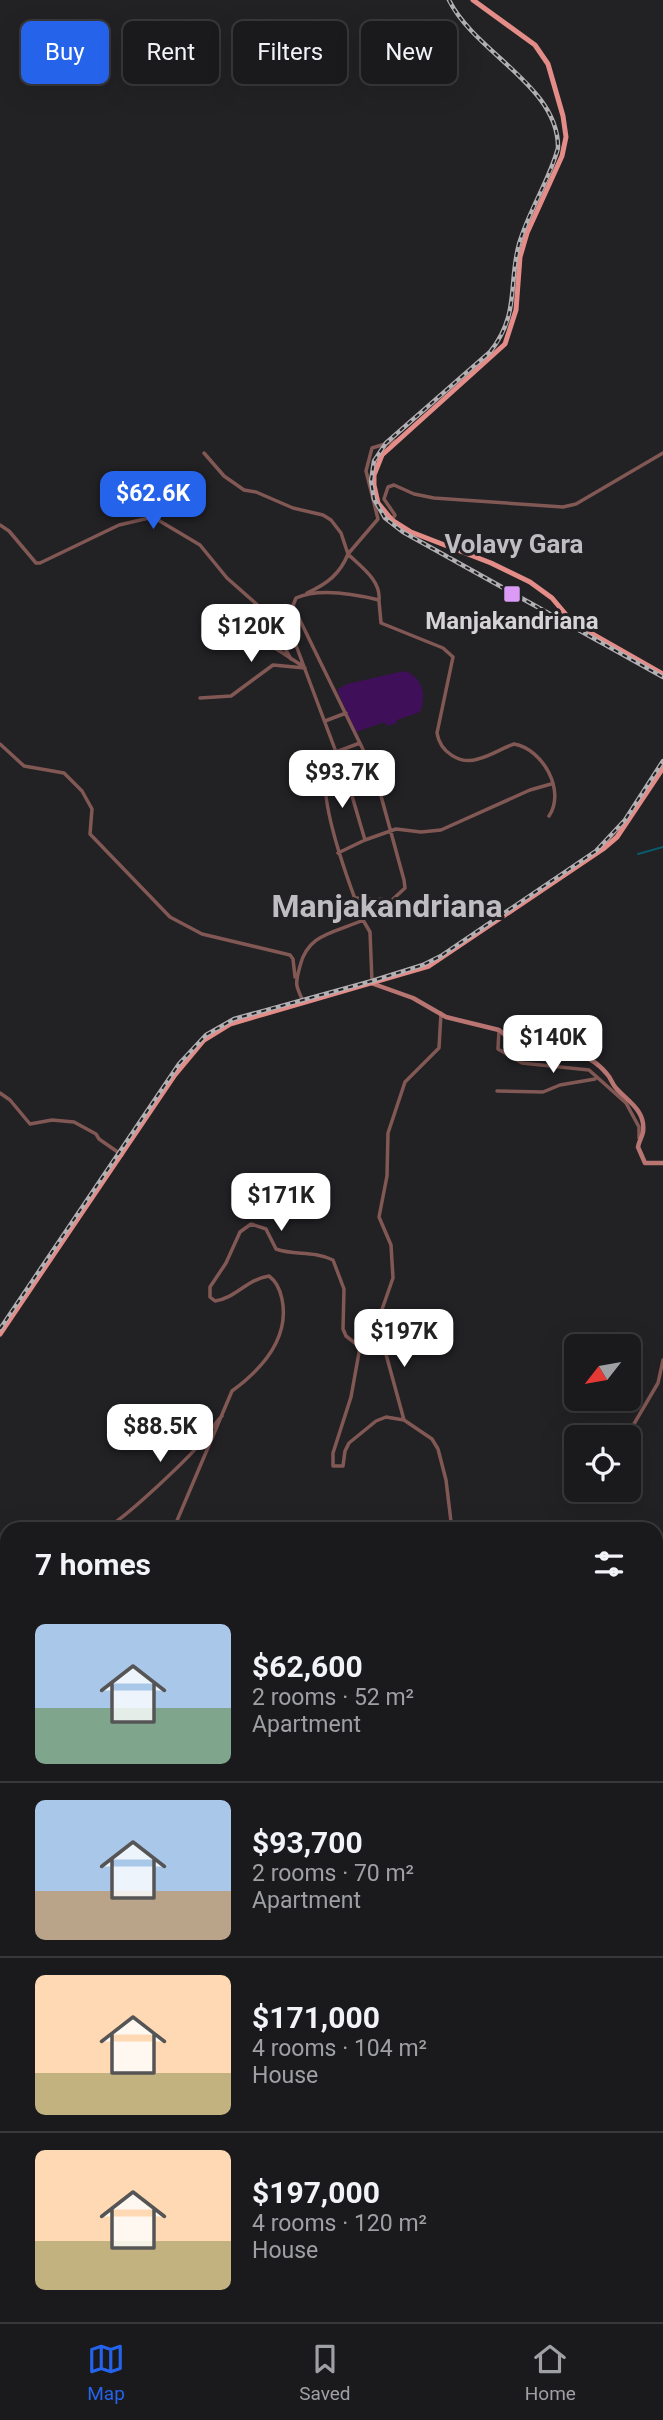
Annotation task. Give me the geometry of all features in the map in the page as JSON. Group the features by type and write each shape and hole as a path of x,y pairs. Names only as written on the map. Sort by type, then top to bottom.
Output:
{"main road":[{"path":"472,0 535,44 548,64 564,116 566,137 562,156 527,233 520,257 516,310 505,344 382,455 374,475 378,503 392,520 411,532 491,563 530,582 552,598 573,623 663,674"},
{"path":"0,1334 174,1076 204,1040 230,1024 429,966 603,849 617,837 663,768"}],"street":[{"path":"365,840 342,762 289,623 292,604 296,598 336,576 348,554 378,519 366,471 372,448 395,441"},
{"path":"204,453 224,476 244,490 256,492 293,508 323,515 339,528 348,554 370,574 380,593 381,623 443,648 453,657 437,733 439,742 448,753 467,761 478,760 506,747 524,746 542,761 551,784 556,799 554,809 548,816"},
{"path":"392,520 395,514 384,499 388,487 394,485 424,497 563,507 576,504 663,453"},
{"path":"0,525 9,531 36,563 40,563 119,525 153,517 200,545 227,578 262,610 291,659"},
{"path":"306,594 332,593 379,600"},
{"path":"292,604 375,774 405,888 393,900 355,898"},
{"path":"232,645 248,642 279,648 305,668"},
{"path":"200,698 231,696 273,665 305,668"},
{"path":"325,720 346,712"},
{"path":"360,743 336,752 327,768 327,793 338,853 370,932 371,983 413,998 471,1025 499,1030 522,1049 563,1048 580,1054 600,1066 616,1088 635,1106 643,1134 639,1138"},
{"path":"0,744 24,766 64,773 71,780 92,808 90,834 170,917 212,937 272,952 282,951 293,959 296,986 304,1003"},
{"path":"338,853 391,830 441,831 539,786 551,784"},
{"path":"295,977 306,947 323,936 363,920"},
{"path":"441,1013 439,1048 405,1082 388,1133 387,1176 379,1217 391,1245 393,1278 379,1325 372,1338 360,1347 351,1397 333,1452 333,1466 343,1466 349,1443 376,1421 386,1417 404,1420 432,1439 438,1449 446,1480 451,1522"},
{"path":"499,1030 498,1049 515,1061 589,1070 626,1103 639,1127 638,1147 645,1163 663,1163"},
{"path":"497,1091 542,1092 593,1079 603,1083"},
{"path":"0,1093 10,1100 30,1124 52,1120 74,1122 96,1134 122,1155"},
{"path":"177,1522 233,1391 247,1380 276,1344 285,1319 276,1281 269,1276 248,1282 226,1300 215,1301 211,1297 210,1287 226,1263 240,1232 251,1224 266,1229 276,1249 287,1252 315,1252 333,1260 344,1289 346,1336 360,1347"},
{"path":"379,1325 404,1420"},
{"path":"633,1425 658,1383 663,1360"},
{"path":"117,1522 205,1437 225,1412"}],"shaded area":[{"path":"404,671 416,678 422,687 420,712 397,720 397,723 386,726 385,722 356,732 337,690 347,684"}],"waterway":[{"path":"638,854 663,847"}],"railway":[{"path":"449,0 477,37 531,88 545,106 555,126 558,148 519,244 506,325 490,352 386,443 374,461 371,481 374,499 385,518 403,532 663,677"},
{"path":"0,1329 179,1064 206,1035 234,1019 372,981 423,965 441,956 596,851 625,820 663,761"}],"place":[{"name":"Manjakandriana","path":"512,594"}],"district":[{"name":"Volavy Gara","path":"514,544"},
{"name":"Manjakandriana","path":"387,906"}]}
